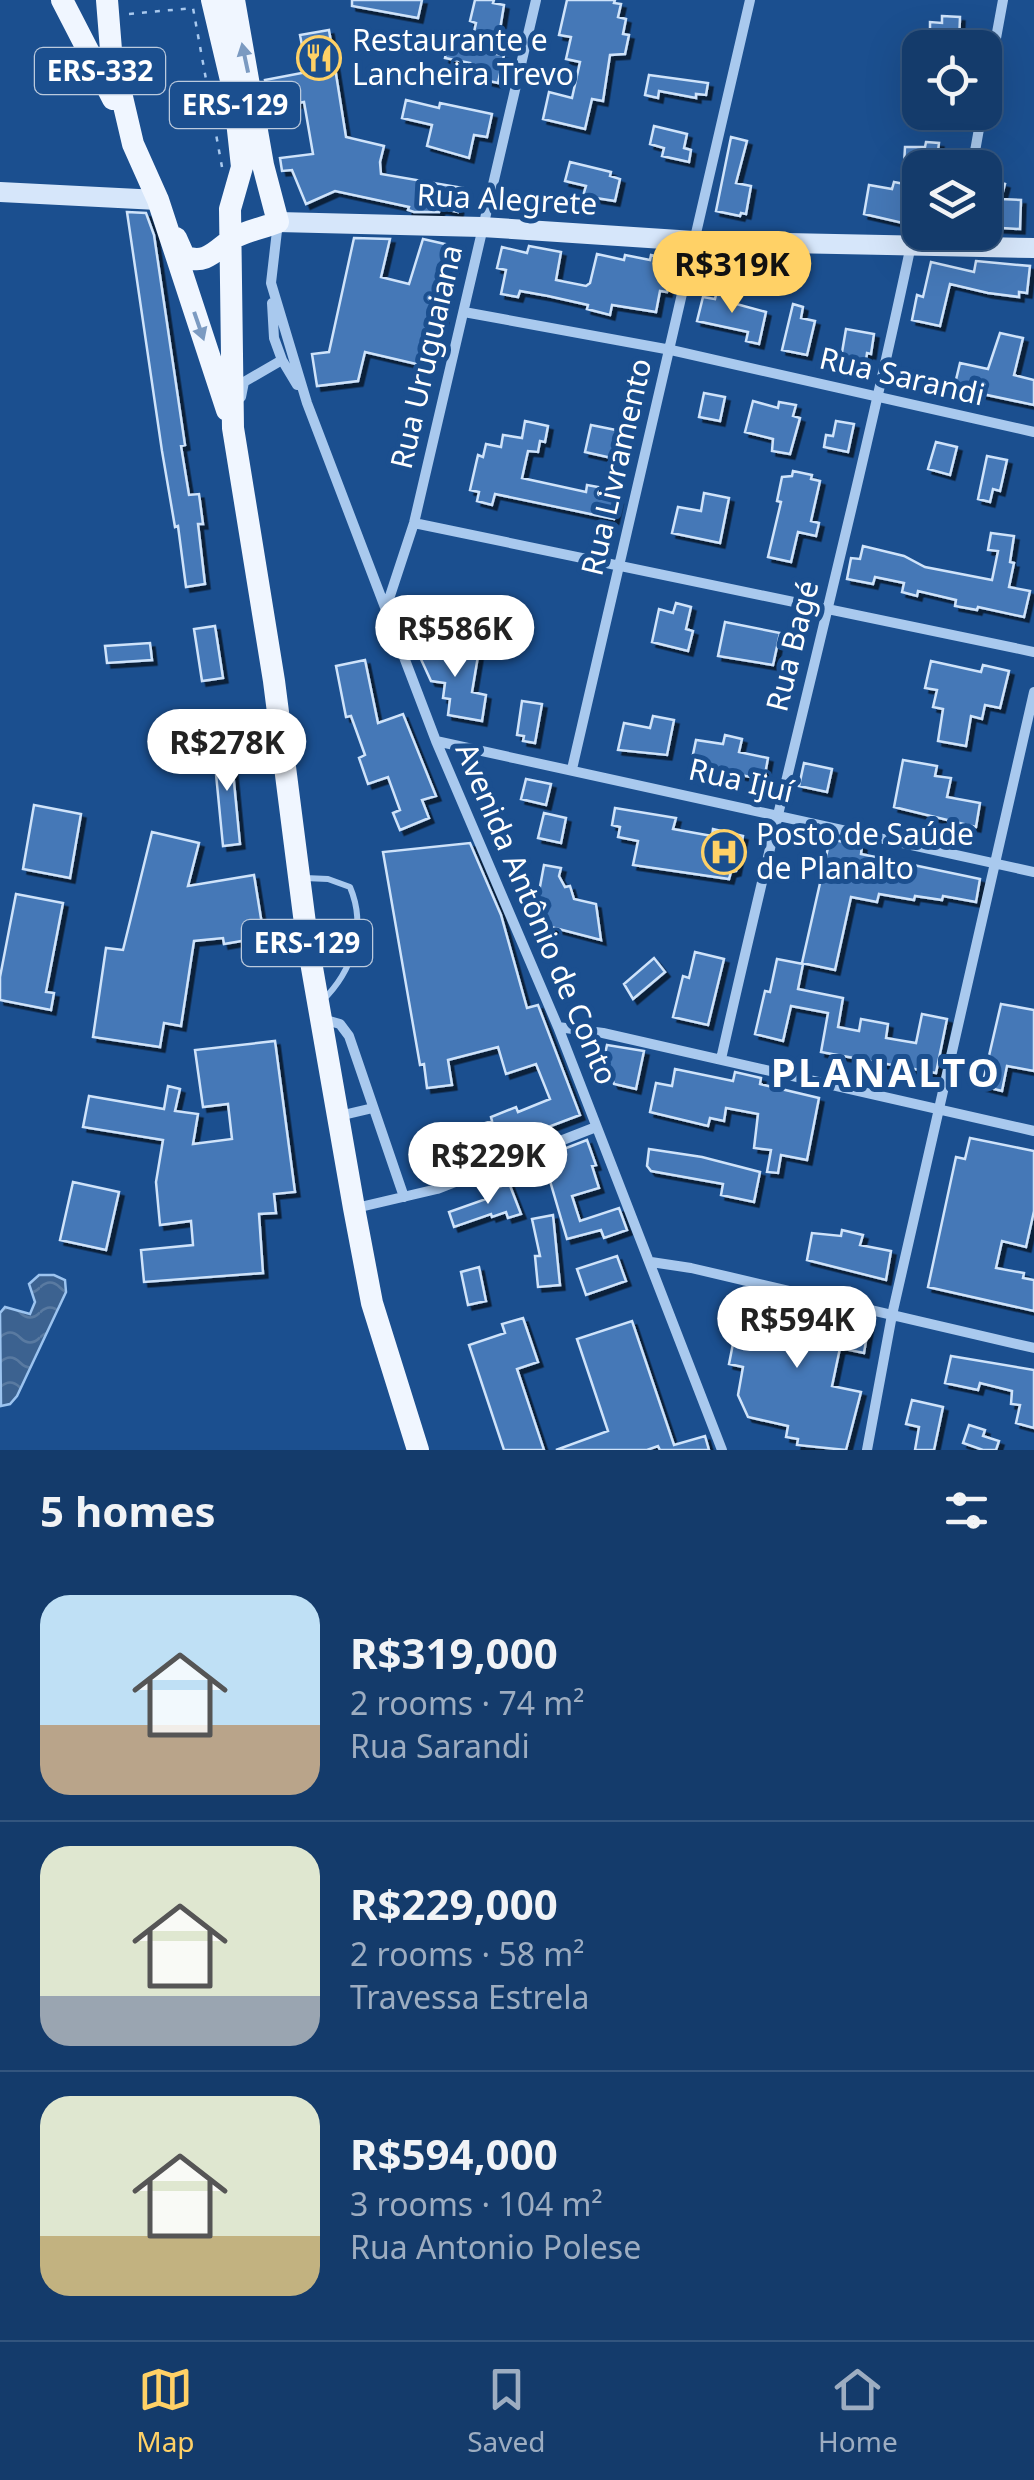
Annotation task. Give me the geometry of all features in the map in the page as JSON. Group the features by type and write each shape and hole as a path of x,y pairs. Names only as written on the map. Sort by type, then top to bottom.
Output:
{"main road":[{"name":"ERS-332","path":"62,0 133,144"},
{"name":"ERS-129","path":"212,0 234,93 242,167 230,210 233,428"},
{"path":"158,200 184,256 194,261 205,259 229,241 278,222 234,0"},
{"name":"ERS-129","path":"107,8 133,144 158,200 233,428 274,681 299,878 354,1208 372,1304 418,1450"}],"street":[{"name":"Rua Uruguaiana","path":"386,606 414,523 536,0"},
{"name":"Rua Livramento","path":"572,770 750,0"},
{"path":"997,30 1003,0"},
{"path":"0,192 158,200"},
{"name":"Rua Alegrete","path":"278,222 482,227 694,241 902,245"},
{"name":"Avenida Antônio de Conto","path":"278,222 271,283 306,403 436,741 558,1027 652,1262 722,1450"},
{"name":"Rua Alegrete","path":"1002,244 1034,248"},
{"name":"Rua Bagé","path":"721,1060 911,250"},
{"path":"271,283 274,338 306,403"},
{"name":"Rua Sarandi","path":"464,312 670,350 1034,432"},
{"path":"233,428 244,382 282,360"},
{"path":"414,523 1034,652"},
{"path":"867,1450 892,1315 1034,692"},
{"name":"Rua Ijuí","path":"436,741 1034,872"},
{"path":"320,1011 345,1029 404,1197"},
{"path":"558,1027 603,1033 1034,1130"},
{"path":"338,1116 373,1108"},
{"path":"354,1208 437,1190 596,1127"},
{"path":"652,1262 1034,1348"}],"lane":[{"path":"299,878 328,879 350,887 358,905 358,933 352,957 320,1011"}],"path":[{"path":"107,8 193,8 221,168 242,167"}],"water":[{"path":"39,1275 65,1280 66,1292 17,1396 10,1404 1,1406 0,1313 5,1307 30,1314 35,1302 29,1284"}],"building":[{"path":"352,0 422,0 418,18 352,6"},
{"path":"475,0 494,0 493,3 504,5 496,54 504,55 498,83 467,76 470,63 445,58 448,44 470,49 476,23 470,21"},
{"path":"567,0 615,0 614,3 621,4 618,17 626,19 623,34 629,35 625,54 610,55 603,101 592,99 585,129 543,119 549,92 572,98 580,62 566,59 571,37 559,35"},
{"path":"942,16 960,17 960,30 930,30 930,22 942,23"},
{"path":"329,30 346,137 384,146 381,174 463,188 458,212 440,208 439,212 414,212 409,207 335,191 306,204 292,170 282,171 280,158 313,154 304,102 270,108 265,80 307,72 300,35"},
{"path":"649,75 708,83 706,95 696,94 696,98 659,91 658,98 645,95"},
{"path":"406,100 492,114 487,137 474,135 469,158 427,146 432,125 402,118"},
{"path":"654,126 687,134 684,148 691,150 689,162 662,156 664,148 650,144"},
{"path":"731,137 747,141 736,183 751,186 746,214 740,216 716,211"},
{"path":"926,142 939,143 938,150 905,150 905,147 925,147"},
{"path":"570,162 611,172 610,176 620,179 615,201 583,196 586,186 565,181"},
{"path":"894,182 902,184 902,223 864,214 869,185 892,189"},
{"path":"1002,199 1021,200 1020,229 1002,228"},
{"path":"127,212 146,213 154,235 189,495 199,494 205,584 186,587"},
{"path":"354,238 390,239 381,277 409,284 423,239 458,247 443,320 440,319 429,367 365,352 358,381 317,386 312,354 329,352"},
{"path":"529,246 561,252 556,280 586,286 597,254 624,260 625,255 650,260 651,255 674,260 667,292 660,291 656,312 612,305 610,315 587,309 588,305 548,296 520,291 518,297 501,294 506,270 497,268 502,247 527,253"},
{"path":"976,261 1030,266 1027,293 1019,292 1019,297 950,284 940,326 912,320 917,295 923,297 931,262 974,272"},
{"path":"717,291 730,294 729,302 766,312 759,344 746,341 748,332 697,321 703,297 715,299"},
{"path":"793,304 803,307 801,318 815,321 807,355 782,350"},
{"path":"846,329 874,334 865,368 840,364"},
{"path":"1000,333 1023,338 1014,375 1034,380 1034,405 954,388 960,363 988,369"},
{"path":"704,393 725,397 720,421 699,417"},
{"path":"753,401 778,408 779,402 796,405 793,416 800,418 790,454 772,451 773,439 745,432"},
{"path":"525,421 548,426 538,452 528,451 522,478 586,492 587,485 598,487 597,496 618,500 614,519 495,494 492,505 477,501 479,492 470,490 478,455 483,457 486,444 501,447 503,435 522,438"},
{"path":"836,421 854,424 848,452 824,447 826,435 833,436"},
{"path":"591,425 621,431 616,459 585,452"},
{"path":"936,442 957,447 950,475 928,469"},
{"path":"987,456 1007,460 1000,491 993,489 990,502 978,499"},
{"path":"793,471 820,481 811,521 819,523 816,536 798,532 791,562 768,557 781,502 777,501 782,477 792,476"},
{"path":"704,493 729,498 720,543 672,533 678,507 701,511"},
{"path":"991,533 1014,536 1009,587 1030,591 1024,617 955,606 956,600 918,591 917,596 902,592 904,583 875,577 873,584 847,579 851,558 860,559 863,546 904,556 925,567 992,580 998,551 988,550"},
{"path":"676,603 691,607 686,629 693,631 688,651 652,642 659,609 673,613"},
{"path":"725,622 780,633 773,665 718,656"},
{"path":"215,626 223,678 202,681 194,629"},
{"path":"150,643 152,660 107,663 105,646"},
{"path":"414,644 478,656 472,692 486,695 482,721 448,715 450,699 443,698 445,683 431,681"},
{"path":"365,660 378,723 403,714 436,796 422,800 429,818 400,830 393,813 400,810 388,777 368,784 359,758 365,755 351,716 346,717 336,666"},
{"path":"931,661 981,672 983,665 1009,671 1000,708 985,705 982,719 971,716 966,746 938,741 943,709 933,707 937,690 925,688"},
{"path":"522,701 542,704 535,743 523,741 524,736 517,735"},
{"path":"653,716 674,720 667,755 618,750 624,723 650,728"},
{"path":"725,735 742,739 739,752 768,758 764,780 691,764 696,740 723,744"},
{"path":"230,741 240,844 223,846 213,743"},
{"path":"903,760 937,766 935,776 951,778 947,797 980,803 976,827 894,807"},
{"path":"804,763 832,769 827,792 799,786"},
{"path":"526,779 551,784 546,805 521,799"},
{"path":"34,805 81,814 70,878 23,869"},
{"path":"615,808 676,818 673,829 712,836 713,829 743,836 736,871 731,872 729,879 633,865 638,841 618,837 620,827 612,825"},
{"path":"544,813 566,818 561,843 538,838"},
{"path":"152,832 199,843 188,886 254,875 264,937 224,944 223,938 194,941 181,1026 164,1023 160,1047 93,1037 106,948 123,950"},
{"path":"830,839 862,846 861,854 980,879 976,902 943,896 942,900 915,896 914,900 879,894 877,902 851,897 835,970 802,963"},
{"path":"470,843 501,915 527,1008 538,1005 580,1115 527,1135 529,1141 504,1151 500,1141 476,1150 479,1157 460,1164 449,1134 492,1121 491,1117 516,1107 518,1112 550,1099 536,1064 506,1074 498,1047 448,1060 452,1085 427,1088 383,852"},
{"path":"544,865 561,868 559,876 565,887 570,886 574,899 596,904 601,940 547,926 535,891 539,892"},
{"path":"16,894 63,903 46,992 54,993 51,1010 0,1000 0,977"},
{"path":"695,952 724,959 708,1025 673,1017 683,976 689,978"},
{"path":"654,958 665,972 633,999 624,984"},
{"path":"777,959 803,964 798,989 843,998 838,1027 859,1031 861,1019 888,1024 886,1038 916,1043 922,1014 947,1019 936,1073 821,1052 828,1013 791,1006 783,1041 755,1034"},
{"path":"1001,1004 1034,1010 1034,1071 1007,1066 1002,1091 982,1086"},
{"path":"275,1041 295,1192 274,1194 276,1213 259,1214 263,1273 144,1282 141,1250 193,1245 191,1221 160,1225 156,1182 163,1140 83,1127 89,1096 164,1109 168,1086 180,1089 175,1111 198,1114 193,1144 232,1139 228,1104 203,1107 195,1050"},
{"path":"607,1045 644,1051 636,1089 614,1084 605,1054"},
{"path":"675,1069 733,1081 735,1072 761,1078 760,1084 819,1098 807,1160 781,1155 778,1173 767,1172 771,1150 754,1148 758,1114 726,1108 724,1121 710,1118 708,1126 650,1112 656,1083 672,1086"},
{"path":"970,1138 1034,1151 1034,1211 1026,1247 1002,1241 996,1268 1024,1273 1023,1278 1034,1280 1034,1311 928,1287 956,1157 965,1159"},
{"path":"587,1140 599,1188 572,1196 580,1221 619,1208 627,1230 604,1238 601,1230 567,1239 543,1157"},
{"path":"649,1149 760,1172 754,1202 721,1195 723,1184 651,1171 647,1166"},
{"path":"73,1182 119,1192 106,1250 60,1240"},
{"path":"509,1183 521,1214 508,1218 506,1212 492,1217 491,1214 454,1227 449,1212 486,1199 484,1193"},
{"path":"553,1215 560,1285 538,1287 535,1256 540,1256 532,1219"},
{"path":"842,1230 863,1235 860,1245 891,1251 886,1280 807,1260 812,1233 841,1236"},
{"path":"617,1256 626,1281 586,1295 577,1269"},
{"path":"479,1267 486,1301 468,1305 461,1272"},
{"path":"742,1298 869,1323 864,1353 840,1348 832,1386 861,1392 846,1450 797,1445 798,1439 786,1437 788,1426 748,1417 738,1395 743,1367 729,1364"},
{"path":"523,1318 538,1362 517,1369 544,1450 504,1450 469,1345 505,1333 502,1324"},
{"path":"632,1321 674,1445 705,1436 709,1450 660,1450 658,1446 647,1450 556,1450 608,1431 577,1339"},
{"path":"951,1356 1034,1370 1034,1428 1016,1423 1020,1405 1011,1404 1012,1391 980,1383 978,1390 945,1383"},
{"path":"912,1400 943,1407 934,1450 915,1450 919,1427 906,1424"},
{"path":"969,1425 985,1430 983,1436 999,1441 996,1450 963,1443"}],"place":[{"name":"Restaurante e Lancheira Trevo","path":"319,58"},
{"name":"Posto de Saúde de Planalto","path":"724,852"}],"district":[{"name":"PLANALTO","path":"886,1073"}]}
